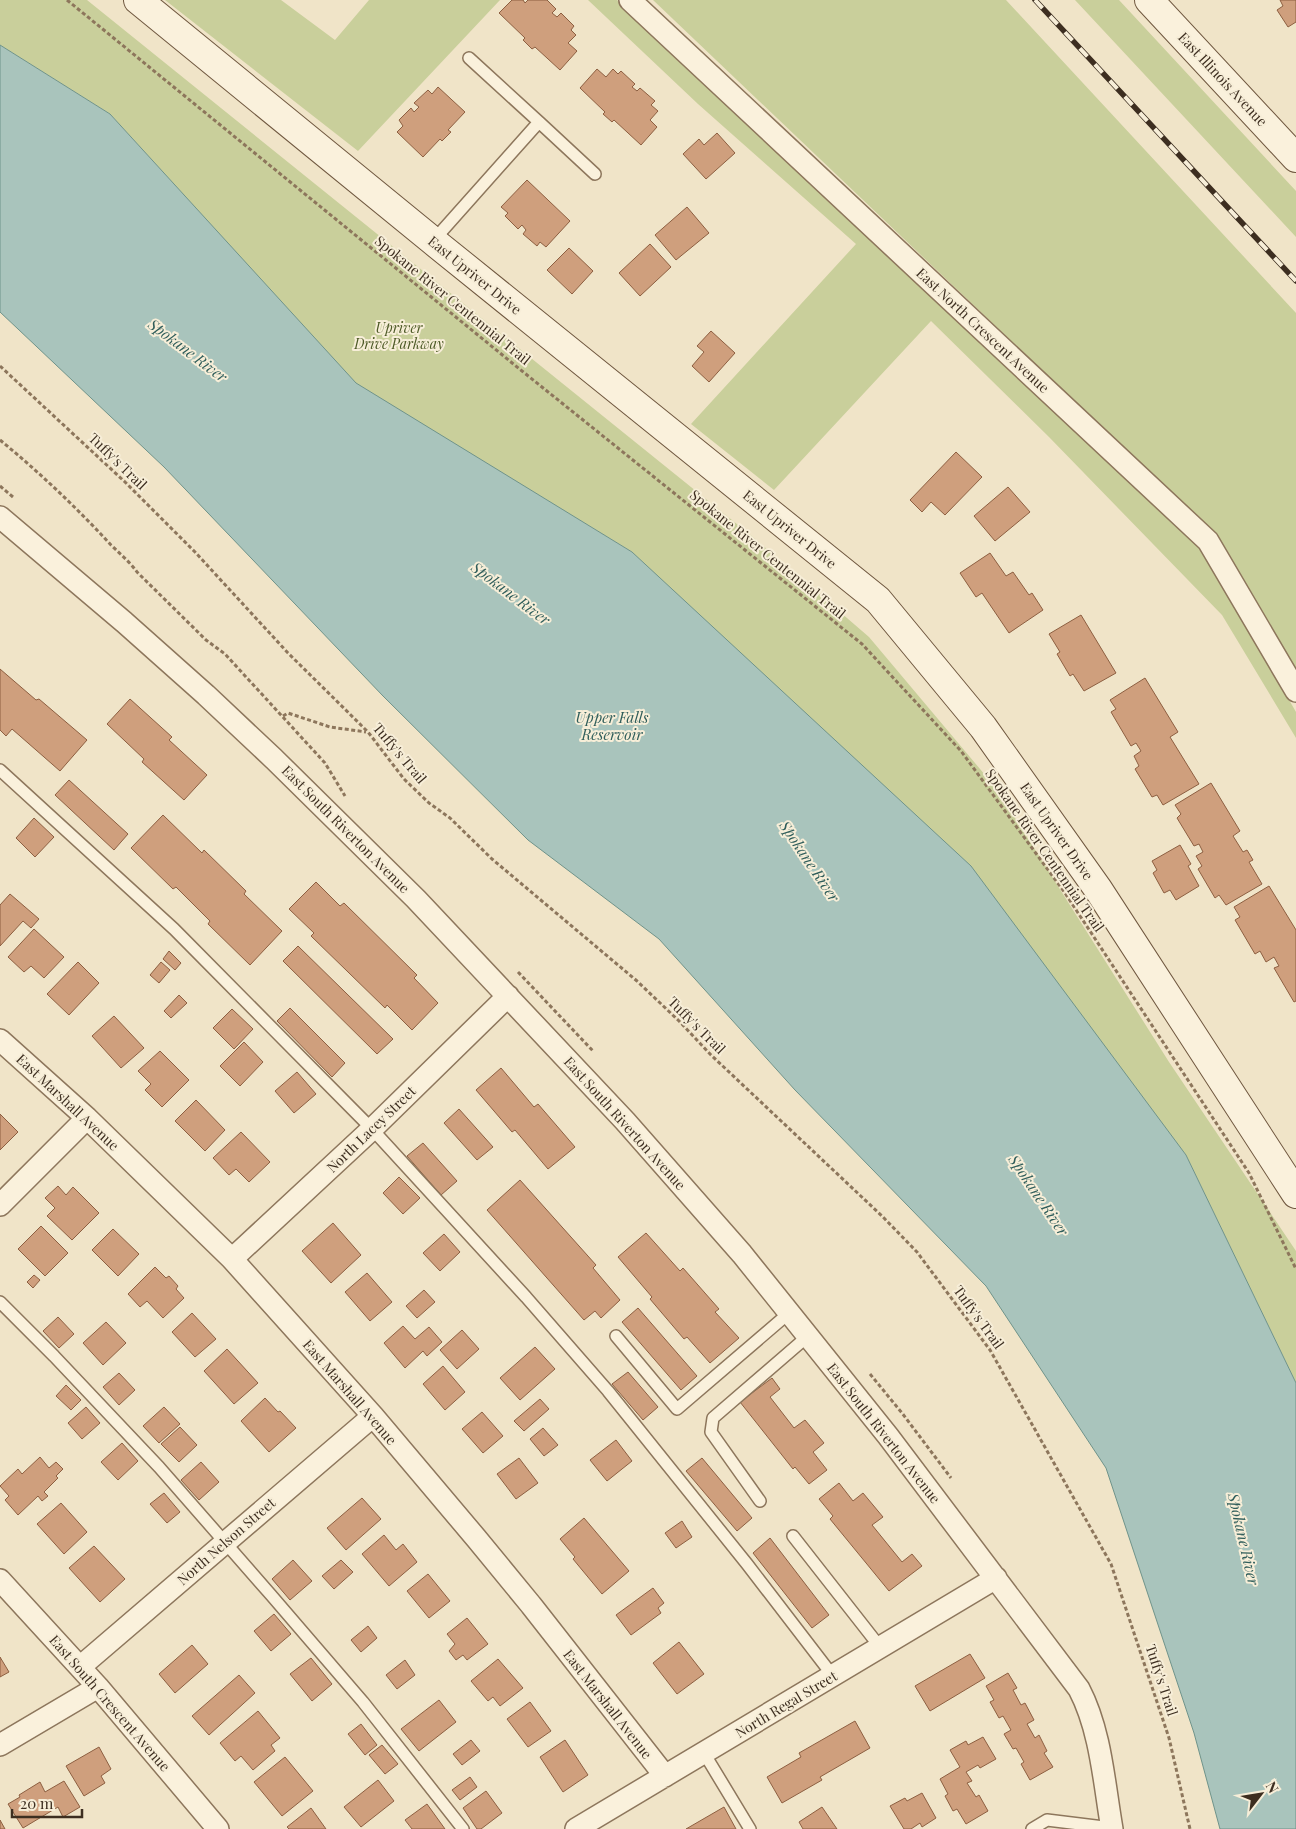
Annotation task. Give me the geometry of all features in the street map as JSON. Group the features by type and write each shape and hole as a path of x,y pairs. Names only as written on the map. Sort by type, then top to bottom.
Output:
{"street":[{"name":"East Upriver Drive","path":"138,0 433,242 878,600 983,727 1098,889 1296,1194"},
{"name":"East North Crescent Avenue","path":"630,0 1208,541 1296,691"},
{"name":"East Illinois Avenue","path":"1149,0 1296,158"},
{"name":"East South Riverton Avenue","path":"0,517 124,622 260,746 416,899 625,1121 742,1254 888,1436 1069,1675 1086,1702 1095,1731 1112,1829"},
{"name":"North Lacey Street","path":"232,1259 372,1129 508,996"},
{"name":"East Marshall Avenue","path":"0,1040 87,1118 232,1259 373,1416 531,1605 665,1776"},
{"path":"0,1205 87,1118"},
{"name":"North Nelson Street","path":"80,1666 373,1416"},
{"name":"North Regal Street","path":"576,1829 996,1578"},
{"name":"East South Crescent Avenue","path":"0,1580 80,1666 218,1829"},
{"path":"0,1745 98,1687"}],"lane":[{"path":"469,58 595,174"},
{"path":"433,242 539,122"},
{"path":"0,770 174,929 372,1129 526,1297 608,1391 747,1564 833,1676"},
{"path":"0,1302 159,1467 328,1660 463,1829"},
{"path":"616,1336 678,1409 789,1313"},
{"path":"760,1501 711,1432 713,1418 808,1336"},
{"path":"793,1536 880,1647"},
{"path":"704,1753 750,1829"},
{"path":"1032,1829 1047,1820 1112,1829"}],"path":[{"name":"Spokane River Centennial Trail","path":"67,0 522,371 862,644 961,751 1065,893 1249,1173 1296,1268"},
{"name":"Tuffy's Trail","path":"0,366 125,482 288,653 368,732 404,779 450,818 492,859 636,981 679,1021 711,1055 882,1216 916,1252 990,1350 1110,1564 1169,1738 1190,1829"},
{"path":"0,440 86,518 133,565 137,572 206,640 225,654 325,763 347,799"},
{"path":"283,716 288,713 330,727 368,732"}],"green space":[{"name":"Upriver Drive Parkway","path":"0,0 87,0 753,537 869,637 996,788 1169,1062 1296,1251 1296,1383 1186,1155 632,552 356,384 110,114 0,45"},
{"path":"165,0 281,0 335,40 369,0 500,0 358,151"},
{"path":"588,0 617,0 1201,547 1296,712 1296,738 1222,615 1049,437 931,321 774,490 691,424 856,244 698,104"},
{"path":"653,0 1006,0 1296,313 1296,669 1216,536"},
{"path":"1075,0 1119,0 1296,191 1296,237"}],"water":[{"name":"Upper Falls Reservoir","path":"0,45 110,114 356,383 632,552 971,866 1186,1155 1296,1383 1296,1829 1220,1829 1194,1733 1106,1468 986,1286 795,1090 659,939 528,840 383,696 164,467 0,312"}],"building":[{"path":"512,0 523,0 525,3 528,0 547,0 556,9 552,13 557,17 561,13 574,26 571,30 576,35 568,43 577,51 560,70 535,47 532,49 523,40 525,38 499,13"},
{"path":"1280,0 1296,0 1296,22 1288,27 1277,10 1283,6"},
{"path":"597,69 606,77 613,69 618,74 621,71 635,84 632,87 637,91 640,88 655,101 651,105 658,111 650,120 657,127 641,145 614,120 612,122 603,114 605,112 580,88"},
{"path":"438,87 465,112 448,130 451,132 442,141 440,139 423,157 397,132 403,126 399,120 411,108 414,112 419,107 414,103 428,90 432,94"},
{"path":"717,133 735,153 706,179 683,154 699,139 704,145"},
{"path":"527,180 570,221 546,247 540,242 537,246 523,234 526,230 522,225 518,229 505,216 508,213 501,207"},
{"path":"687,207 709,233 676,260 655,235"},
{"path":"650,244 671,267 640,296 619,273"},
{"path":"569,248 593,271 572,294 547,270"},
{"path":"711,331 735,353 709,382 692,366 704,352 697,346"},
{"path":"956,452 982,477 945,515 931,502 922,512 910,500"},
{"path":"1008,487 1030,512 995,541 974,516"},
{"path":"990,553 1006,576 1013,572 1029,595 1032,593 1043,610 1009,633 982,593 976,597 960,573"},
{"path":"1081,615 1116,673 1084,691 1073,674 1070,676 1057,654 1060,652 1049,634"},
{"path":"0,669 87,740 60,771 12,729 6,736 0,730"},
{"path":"1145,678 1178,732 1170,737 1199,784 1163,805 1157,795 1152,797 1135,769 1139,766 1134,756 1141,751 1136,743 1131,746 1111,712 1116,709 1110,700"},
{"path":"130,699 172,737 169,740 207,775 184,800 142,762 144,759 107,724"},
{"path":"69,780 128,834 114,850 55,795"},
{"path":"1211,783 1240,831 1233,836 1243,852 1247,850 1253,860 1249,862 1262,884 1226,905 1219,895 1215,898 1198,869 1202,866 1196,856 1203,852 1199,844 1194,846 1177,818 1181,814 1175,805"},
{"path":"163,815 202,853 204,850 246,891 244,894 282,931 250,965 208,924 210,921 176,887 173,889 131,848"},
{"path":"34,818 54,837 35,857 16,838"},
{"path":"1180,845 1191,864 1188,866 1199,886 1176,900 1170,890 1164,893 1153,873 1157,870 1152,861"},
{"path":"316,882 340,906 344,903 417,975 414,978 438,1003 412,1030 387,1005 385,1008 311,936 314,933 289,909"},
{"path":"1269,886 1296,930 1296,1001 1294,1002 1274,968 1279,966 1274,957 1266,962 1260,951 1255,954 1235,920 1240,917 1234,907"},
{"path":"10,894 39,919 31,928 23,921 0,946 0,905"},
{"path":"34,929 64,957 44,978 31,966 24,972 8,957"},
{"path":"298,946 393,1039 377,1054 283,961"},
{"path":"169,951 181,963 175,970 163,959"},
{"path":"78,962 99,983 69,1015 47,994"},
{"path":"161,962 170,970 159,983 150,975"},
{"path":"179,995 187,1003 171,1018 164,1011"},
{"path":"290,1008 345,1063 332,1077 277,1021"},
{"path":"232,1009 253,1029 234,1049 213,1028"},
{"path":"114,1016 144,1048 121,1068 92,1036"},
{"path":"244,1042 263,1062 240,1086 220,1066"},
{"path":"160,1051 189,1080 162,1107 145,1090 151,1084 138,1071"},
{"path":"501,1068 534,1107 538,1104 575,1147 548,1169 515,1130 512,1132 476,1090"},
{"path":"297,1072 316,1094 294,1113 275,1091"},
{"path":"196,1100 225,1130 205,1151 175,1121"},
{"path":"459,1109 493,1147 477,1160 444,1123"},
{"path":"0,1114 18,1132 0,1150"},
{"path":"241,1132 270,1162 249,1182 236,1169 229,1175 213,1158"},
{"path":"423,1143 457,1181 441,1195 407,1156"},
{"path":"399,1177 420,1198 403,1214 383,1193"},
{"path":"520,1180 596,1265 593,1268 620,1300 601,1318 595,1311 584,1320 487,1210"},
{"path":"58,1186 66,1195 73,1187 99,1213 72,1240 47,1216 55,1208 45,1198"},
{"path":"333,1223 361,1255 331,1283 302,1251"},
{"path":"41,1226 68,1253 45,1276 18,1249"},
{"path":"113,1229 139,1254 118,1276 92,1250"},
{"path":"646,1233 680,1271 683,1268 719,1309 715,1312 739,1338 710,1363 687,1337 684,1339 618,1257"},
{"path":"444,1234 460,1252 440,1271 423,1253"},
{"path":"155,1267 166,1278 169,1276 178,1286 176,1289 184,1298 163,1318 147,1301 140,1307 128,1294"},
{"path":"367,1273 392,1302 370,1321 345,1292"},
{"path":"34,1275 40,1280 33,1288 27,1282"},
{"path":"424,1290 435,1302 417,1318 406,1306"},
{"path":"638,1308 697,1376 681,1390 622,1322"},
{"path":"192,1313 216,1339 195,1357 172,1332"},
{"path":"58,1317 74,1334 59,1348 43,1331"},
{"path":"106,1322 126,1343 103,1365 83,1343"},
{"path":"403,1326 415,1339 429,1327 442,1342 427,1356 423,1351 405,1368 384,1343"},
{"path":"462,1330 479,1349 457,1369 440,1350"},
{"path":"535,1347 555,1369 520,1400 500,1378"},
{"path":"227,1349 258,1383 234,1404 204,1371"},
{"path":"443,1366 465,1392 445,1410 423,1384"},
{"path":"628,1372 658,1407 643,1420 612,1384"},
{"path":"119,1373 135,1390 119,1405 103,1387"},
{"path":"772,1378 780,1389 770,1397 794,1428 805,1420 824,1443 813,1452 827,1470 809,1484 795,1467 793,1469 740,1402"},
{"path":"66,1385 81,1400 71,1410 56,1396"},
{"path":"265,1398 296,1428 269,1452 241,1421"},
{"path":"540,1399 549,1409 524,1431 514,1421"},
{"path":"86,1407 100,1423 82,1439 68,1423"},
{"path":"164,1407 180,1424 159,1443 143,1426"},
{"path":"482,1412 503,1436 483,1453 462,1429"},
{"path":"180,1427 197,1445 179,1462 161,1444"},
{"path":"543,1428 558,1445 544,1456 530,1439"},
{"path":"616,1440 632,1461 607,1481 590,1460"},
{"path":"122,1443 138,1461 118,1480 101,1462"},
{"path":"40,1457 49,1468 56,1462 63,1469 56,1476 58,1478 44,1492 48,1496 42,1501 38,1496 18,1515 5,1500 9,1496 0,1486 18,1469 22,1474"},
{"path":"519,1458 538,1483 516,1499 497,1474"},
{"path":"702,1458 752,1518 737,1531 686,1471"},
{"path":"201,1462 219,1482 199,1500 181,1480"},
{"path":"839,1483 853,1501 863,1493 883,1517 872,1525 902,1562 912,1554 922,1566 889,1591 830,1519 833,1516 819,1499"},
{"path":"164,1493 180,1512 167,1523 150,1504"},
{"path":"362,1498 381,1519 346,1550 327,1528"},
{"path":"61,1503 87,1532 64,1554 37,1524"},
{"path":"584,1518 629,1571 602,1594 573,1559 575,1557 560,1539"},
{"path":"682,1521 692,1537 676,1548 665,1533"},
{"path":"384,1535 396,1550 403,1544 417,1562 389,1586 362,1554"},
{"path":"770,1538 829,1615 812,1628 753,1553"},
{"path":"94,1546 125,1579 100,1602 69,1568"},
{"path":"293,1560 312,1581 290,1600 272,1579"},
{"path":"341,1560 353,1572 334,1589 322,1576"},
{"path":"428,1574 450,1601 429,1618 407,1591"},
{"path":"653,1588 664,1603 658,1608 661,1613 631,1635 616,1615"},
{"path":"274,1614 291,1634 271,1651 254,1631"},
{"path":"467,1618 488,1644 467,1660 463,1655 456,1660 449,1651 455,1644 447,1634"},
{"path":"368,1626 377,1638 361,1652 351,1640"},
{"path":"679,1642 704,1674 677,1694 653,1663"},
{"path":"192,1645 208,1664 175,1693 159,1674"},
{"path":"970,1654 985,1678 930,1711 915,1686"},
{"path":"0,1657 9,1672 0,1677"},
{"path":"311,1658 332,1684 312,1701 290,1674"},
{"path":"498,1659 523,1688 500,1706 493,1697 488,1701 471,1681"},
{"path":"405,1660 415,1675 397,1689 386,1675"},
{"path":"1008,1673 1017,1688 1013,1690 1021,1705 1025,1703 1034,1720 1027,1724 1035,1738 1039,1735 1047,1751 1044,1753 1053,1767 1030,1780 1021,1764 1024,1762 1016,1748 1013,1749 1004,1734 1011,1730 1003,1716 999,1718 990,1702 994,1700 986,1686"},
{"path":"239,1675 255,1693 209,1735 192,1716"},
{"path":"439,1700 456,1722 419,1751 401,1729"},
{"path":"530,1702 551,1731 528,1747 507,1719"},
{"path":"258,1711 280,1738 271,1745 275,1751 253,1770 241,1756 235,1761 220,1743"},
{"path":"855,1721 870,1748 820,1777 822,1780 782,1803 767,1777 801,1757 799,1753"},
{"path":"361,1724 377,1745 365,1755 348,1734"},
{"path":"983,1737 996,1759 980,1768 978,1765 966,1772 972,1781 967,1783 976,1797 979,1795 988,1811 966,1824 957,1809 953,1811 945,1796 948,1794 940,1779 960,1767 950,1750 966,1741 968,1745"},
{"path":"471,1740 480,1751 462,1765 453,1754"},
{"path":"565,1740 588,1775 563,1792 540,1757"},
{"path":"382,1745 398,1764 385,1774 369,1755"},
{"path":"99,1747 111,1769 101,1776 105,1783 84,1796 66,1766"},
{"path":"285,1757 313,1791 282,1816 254,1782"},
{"path":"470,1777 477,1787 460,1800 452,1790"},
{"path":"378,1780 394,1801 361,1827 344,1807"},
{"path":"64,1781 80,1807 63,1817 58,1807 23,1828 8,1804 40,1782 45,1792"},
{"path":"486,1791 502,1813 481,1829 477,1829 463,1808"},
{"path":"922,1793 936,1818 922,1827 920,1823 911,1829 904,1829 890,1806 905,1798 907,1801"},
{"path":"427,1804 445,1829 412,1829 405,1820"},
{"path":"724,1807 736,1829 686,1829"},
{"path":"822,1807 837,1829 803,1829 799,1822"},
{"path":"311,1808 326,1829 289,1829 287,1827"},
{"path":"0,1820 5,1829 0,1829"}],"railway":[{"path":"1035,0 1296,281"}],"water label":[{"name":"Spokane River","path":"188,350"},
{"name":"Spokane River","path":"511,593"},
{"name":"Spokane River","path":"810,861"},
{"name":"Spokane River","path":"1039,1195"},
{"name":"Spokane River","path":"1244,1539"}]}
